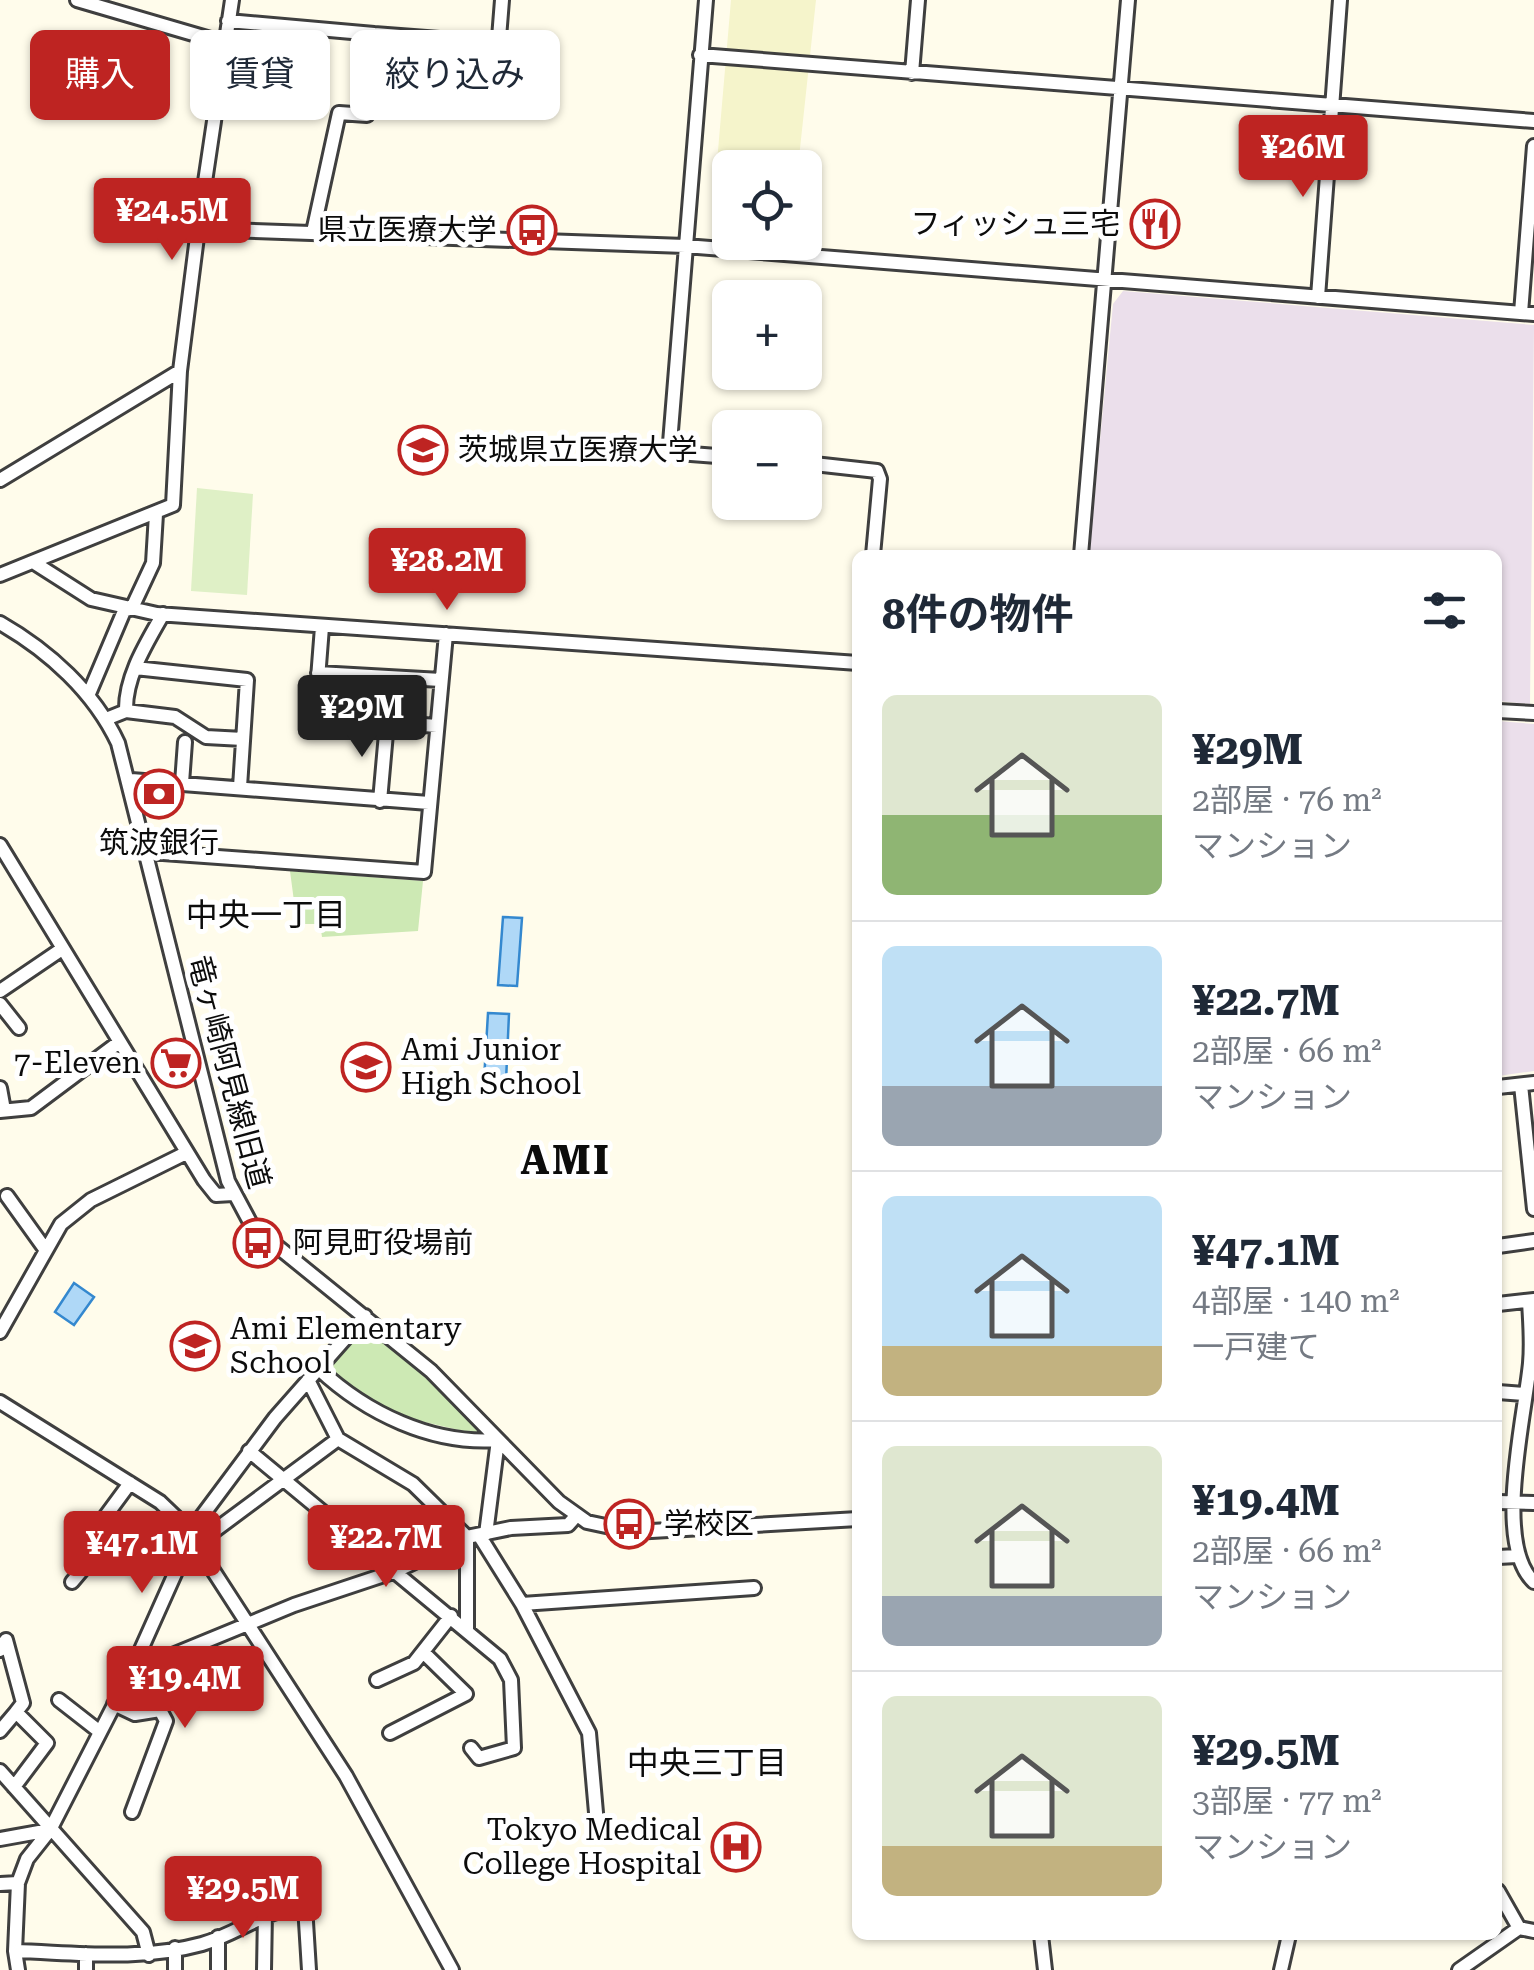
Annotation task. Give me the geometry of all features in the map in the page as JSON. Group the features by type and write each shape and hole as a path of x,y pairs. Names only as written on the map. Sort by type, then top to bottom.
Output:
{"street":[{"path":"77,0 190,32"},
{"path":"226,30 232,0"},
{"path":"500,30 502,0"},
{"path":"706,0 670,444 678,453 712,456"},
{"path":"912,73 918,0"},
{"path":"1081,550 1128,0"},
{"path":"1318,296 1340,0"},
{"path":"228,21 350,32"},
{"path":"700,56 1534,122"},
{"path":"313,232 338,113 350,114"},
{"path":"0,575 174,506 180,371 213,120"},
{"path":"198,229 685,246 1528,313 1534,146"},
{"path":"0,480 180,371"},
{"path":"822,464 876,472 880,479 874,550"},
{"path":"88,696 124,612 132,608 153,564 156,514"},
{"path":"33,562 80,594 163,614 852,664"},
{"path":"126,712 126,695 135,668 163,614"},
{"name":"竜ヶ崎阿見線旧道","path":"0,623 44,652 106,719 130,780 232,1194 252,1226 432,1372 576,1516 598,1526 648,1533 852,1519"},
{"path":"322,626 316,716 438,726"},
{"path":"149,852 424,872 446,634"},
{"path":"135,668 247,680 240,787"},
{"path":"318,673 442,680"},
{"path":"1502,711 1534,713"},
{"path":"106,719 126,712 175,717 206,737 243,739"},
{"path":"380,801 387,722"},
{"path":"182,784 185,742"},
{"path":"130,780 430,803"},
{"path":"0,845 186,1153 212,1192 220,1197 232,1194"},
{"path":"0,991 62,949"},
{"path":"0,1004 19,1028"},
{"path":"0,1088 2,1111 30,1108 118,1044"},
{"path":"1502,1087 1528,1084 1534,1209"},
{"path":"0,1332 61,1224 91,1200 186,1153"},
{"path":"7,1196 45,1249"},
{"path":"1502,1245 1534,1241"},
{"path":"1502,1304 1531,1300 1530,1365 1524,1394 1516,1502 1517,1556 1534,1582"},
{"path":"18,1970 18,1883 27,1859 50,1830 131,1672 191,1538 248,1451 365,1316"},
{"path":"319,1369 351,1399 400,1423 473,1442 498,1440 478,1535 467,1629"},
{"path":"308,1380 338,1439 413,1484 478,1535 522,1604 589,1732 597,1824"},
{"path":"1502,1392 1524,1394"},
{"path":"1,1405 172,1510 346,1776 452,1970"},
{"path":"191,1538 210,1534 338,1439"},
{"path":"248,1451 500,1659 513,1695 514,1748 478,1758 472,1748"},
{"path":"72,1582 115,1531 102,1521 130,1483"},
{"path":"1502,1502 1534,1503"},
{"path":"131,1672 396,1571 478,1535 568,1525 576,1516"},
{"path":"1502,1557 1517,1556"},
{"path":"522,1604 754,1588"},
{"path":"377,1680 414,1663 451,1616"},
{"path":"0,1731 23,1703 2,1639"},
{"path":"390,1732 466,1694 423,1652"},
{"path":"59,1700 100,1732"},
{"path":"114,1704 135,1714 160,1710 166,1722 132,1812"},
{"path":"14,1787 46,1743 16,1712"},
{"path":"0,1771 143,1932 149,1955"},
{"path":"0,1840 50,1830"},
{"path":"0,1884 18,1883"},
{"path":"1459,1970 1527,1929 1502,1895"},
{"path":"15,1951 86,1954 131,1964 149,1955 218,1937 265,1913 304,1906 309,1970"},
{"path":"264,1970 265,1913"},
{"path":"218,1937 218,1970"},
{"path":"1042,1940 1046,1970"},
{"path":"1281,1970 1287,1940"},
{"path":"175,1948 175,1970"},
{"path":"86,1954 86,1970"}],"shaded area":[{"path":"1123,291 1534,325 1530,704 1502,701 1502,550 1089,550 1113,304"},
{"path":"1502,721 1534,724 1534,1071 1502,1075"}],"green space":[{"path":"731,0 816,0 800,150 718,150"},
{"path":"197,488 253,494 247,595 191,591"},
{"path":"290,871 423,881 418,931 322,937 320,924 297,924"},
{"path":"367,1322 489,1437 386,1413 325,1368"}],"water":[{"path":"503,917 522,918 517,986 498,985"},
{"path":"488,1013 509,1014 506,1081 484,1080"},
{"path":"74,1283 94,1297 74,1325 55,1312"}],"place":[{"name":"フィッシュ三宅","path":"1155,224"},
{"name":"県立医療大学","path":"532,230"},
{"name":"茨城県立医療大学","path":"423,450"},
{"name":"筑波銀行","path":"159,794"},
{"name":"7-Eleven","path":"176,1063"},
{"name":"Ami Junior High School","path":"366,1067"},
{"name":"阿見町役場前","path":"258,1243"},
{"name":"Ami Elementary School","path":"195,1346"},
{"name":"学校区","path":"629,1524"},
{"name":"Tokyo Medical College Hospital","path":"736,1847"}],"district":[{"name":"中央一丁目","path":"266,915"},
{"name":"AMI","path":"566,1160"},
{"name":"中央三丁目","path":"707,1763"}]}
